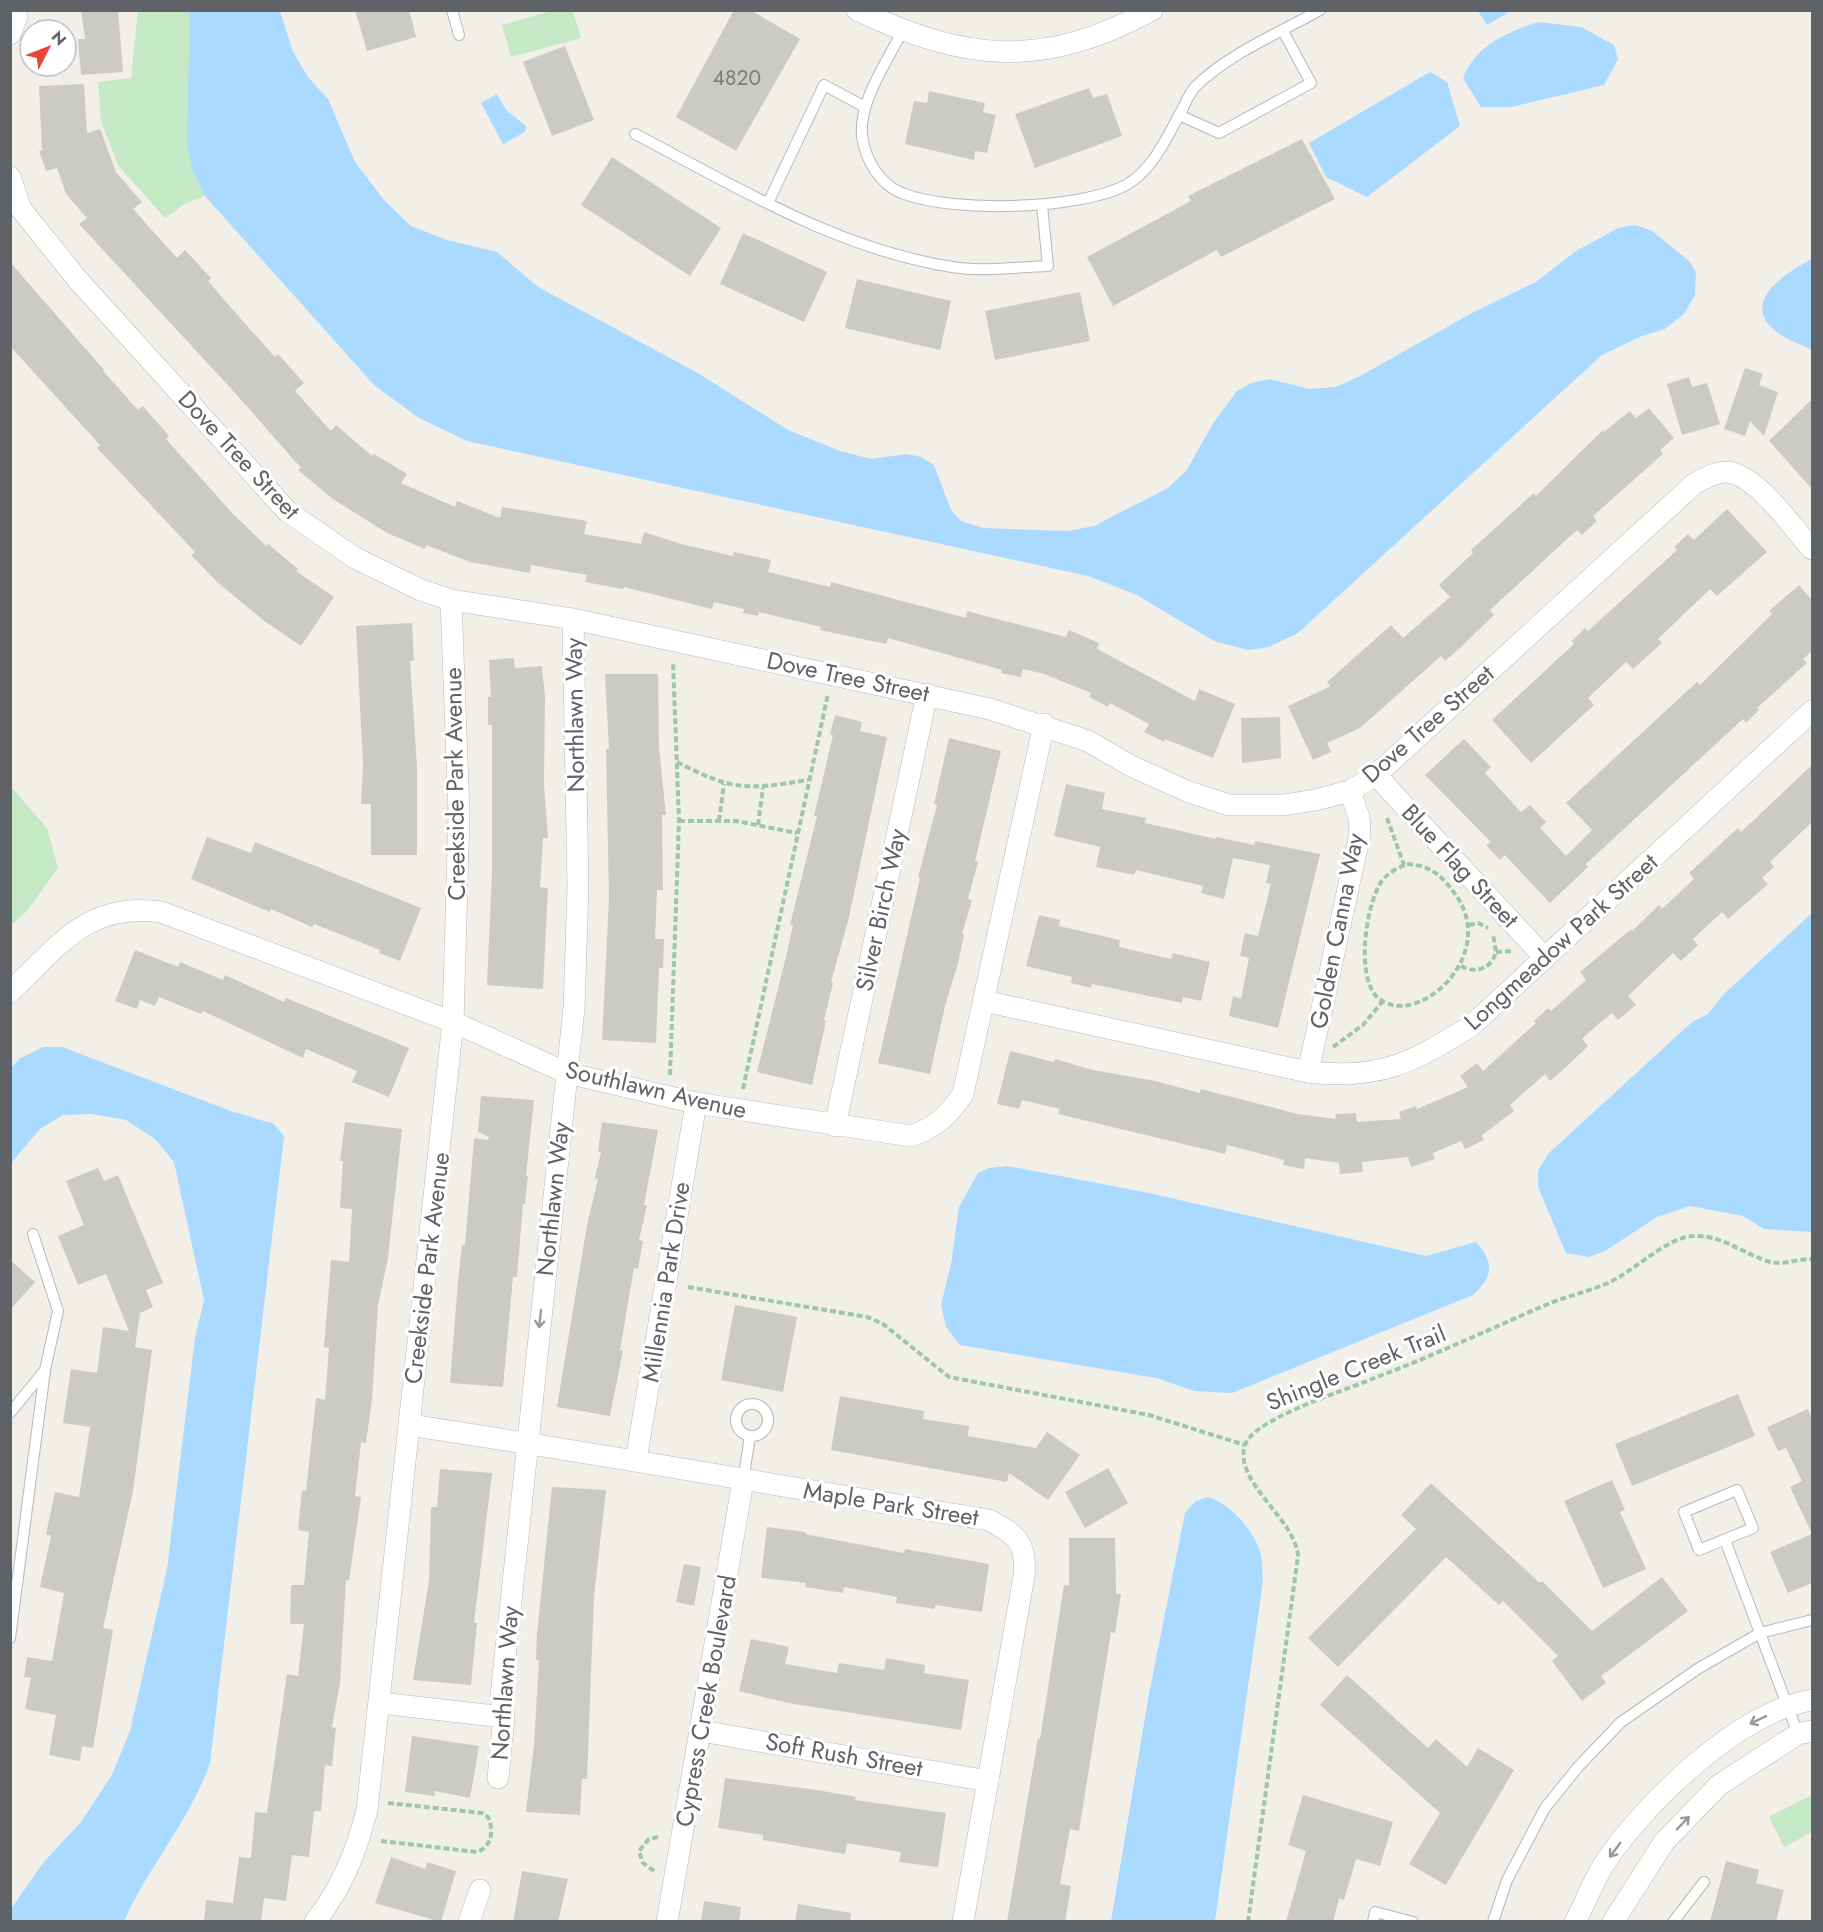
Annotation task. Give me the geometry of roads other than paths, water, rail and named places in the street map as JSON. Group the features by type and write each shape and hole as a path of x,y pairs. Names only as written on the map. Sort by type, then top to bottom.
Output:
{"street":[{"path":"857,10 902,31 970,51 1020,52 1079,44 1152,10"},
{"name":"Dove Tree Street","path":"10,177 21,209 78,280 286,511 355,558 421,590 451,600 573,619 927,693 1044,724 1088,741 1133,767 1189,792 1229,805 1284,805 1350,791 1376,775 1694,484 1713,474 1731,472 1754,484 1812,549"},
{"name":"Creekside Park Avenue","path":"315,1922 335,1897 356,1854 367,1810 453,1022 459,814 451,600"},
{"name":"Northlawn Way","path":"498,1778 504,1718 501,1696 574,1008 578,888 573,619"},
{"name":"Silver Birch Way","path":"835,1126 927,693"},
{"name":"Longmeadow Park Street","path":"984,1001 1308,1072 1344,1076 1378,1072 1421,1057 1471,1026 1812,711"},
{"name":"Southlawn Avenue","path":"10,992 73,933 91,920 114,912 140,909 161,912 453,1022 567,1073 696,1103 911,1136 932,1128 949,1115 963,1094 1044,724"},
{"name":"Blue Flag Street","path":"1376,775 1545,958"},
{"name":"Golden Canna Way","path":"1308,1072 1360,834 1359,817 1350,791"},
{"name":"Millennia Park Drive","path":"636,1460 696,1103"},
{"name":"Maple Park Street","path":"409,1425 636,1460 743,1481 989,1520 1013,1533 1026,1555 1024,1576 963,1922"},
{"name":"Cypress Creek Boulevard","path":"667,1922 743,1481"},
{"path":"1575,1922 1603,1865 1638,1819 1695,1766 1747,1725 1787,1707 1812,1700"},
{"path":"380,1702 504,1718"},
{"name":"Soft Rush Street","path":"701,1731 988,1781"},
{"path":"1613,1922 1664,1842 1719,1785 1805,1732"},
{"path":"469,1922 480,1890"}],"lane":[{"path":"452,10 459,35"},
{"path":"902,31 865,106 862,136 872,170 900,193 943,202 1021,208 1077,200 1126,185 1155,158 1195,87 1229,60 1320,10"},
{"path":"1179,115 1220,133 1311,83 1283,31"},
{"path":"768,203 824,85 865,106"},
{"path":"635,134 805,223 873,248 954,268 1048,266 1042,205"},
{"path":"10,1638 45,1370 58,1311 33,1234"},
{"path":"10,1413 45,1370"},
{"path":"743,1481 750,1436"},
{"path":"1737,1490 1753,1528 1725,1540 1699,1550 1684,1512 1737,1490"},
{"path":"1725,1540 1787,1707 1805,1732"},
{"path":"1493,1922 1507,1880 1545,1808 1578,1767 1622,1722 1699,1668 1760,1633 1812,1620"},
{"path":"1673,1922 1704,1882"},
{"path":"1373,1922 1375,1912 1413,1922"}],"water":[{"path":"190,11 280,11 293,52 308,77 328,99 355,162 384,200 411,226 447,240 497,252 538,287 696,372 788,430 840,451 871,459 907,454 921,457 934,465 951,510 961,521 983,528 1068,531 1094,526 1168,488 1186,471 1214,422 1237,391 1251,383 1270,379 1309,389 1336,387 1474,312 1536,282 1576,251 1618,228 1635,225 1652,231 1688,260 1696,272 1695,295 1684,314 1665,329 1642,336 1602,355 1298,633 1269,647 1247,650 1214,641 1135,594 1088,576 467,441 419,418 375,386 205,196 193,172 187,143"},
{"path":"1478,11 1506,11 1507,13 1487,25"},
{"path":"1539,22 1581,27 1614,45 1618,59 1604,85 1511,107 1481,107 1463,78 1468,67 1494,41"},
{"path":"1430,72 1447,82 1460,126 1367,197 1326,177 1309,143"},
{"path":"497,94 506,110 526,126 525,132 503,144 481,103"},
{"path":"1812,259 1812,350 1776,332 1764,317 1762,307 1765,297 1781,278"},
{"path":"1812,913 1812,1232 1764,1229 1743,1216 1690,1206 1657,1217 1605,1251 1589,1257 1566,1253 1538,1187 1538,1171 1548,1154 1692,1022 1708,1014 1724,994"},
{"path":"43,1047 62,1047 231,1111 274,1124 284,1136 210,1763 192,1804 145,1881 124,1921 11,1921 11,1909 43,1863 81,1822 112,1775 130,1731 167,1569 195,1338 204,1300 174,1162 155,1139 126,1120 91,1114 63,1115 40,1129 11,1163 11,1068 19,1059"},
{"path":"1008,1166 1149,1193 1426,1256 1476,1242 1489,1263 1488,1276 1473,1295 1232,1393 1194,1391 1156,1378 960,1345 946,1327 941,1305 951,1264 959,1207 978,1173 989,1168"},
{"path":"1208,1497 1232,1511 1252,1535 1261,1555 1263,1581 1215,1921 1111,1921 1149,1694 1185,1513 1196,1501"}]}
